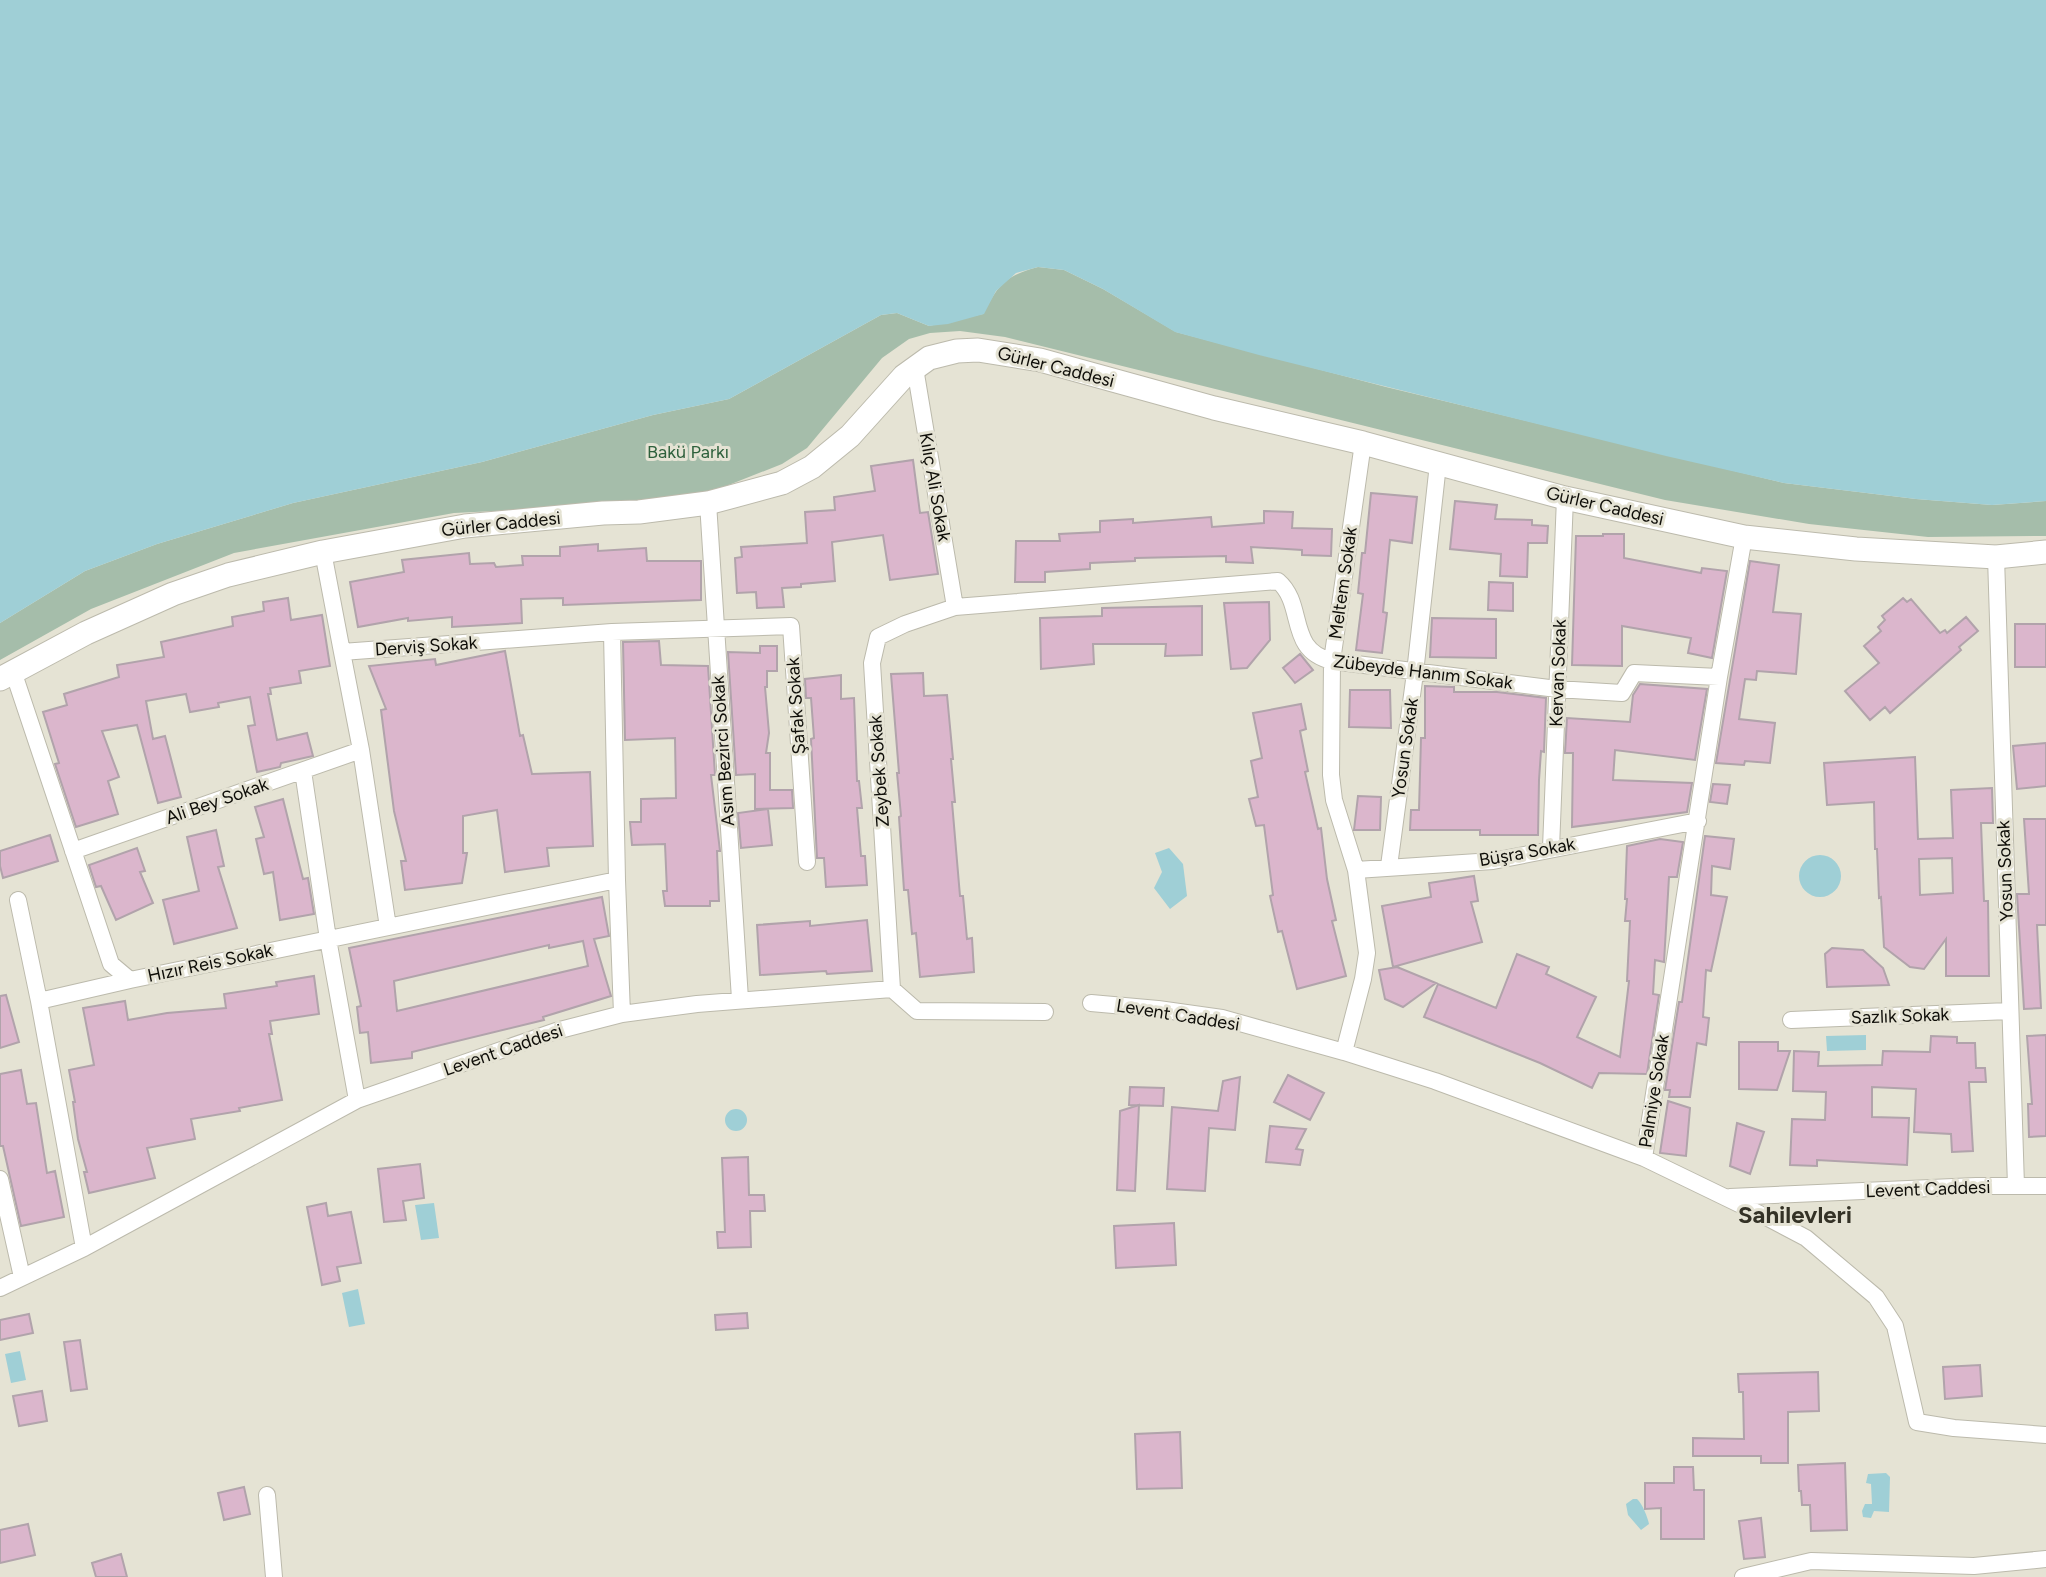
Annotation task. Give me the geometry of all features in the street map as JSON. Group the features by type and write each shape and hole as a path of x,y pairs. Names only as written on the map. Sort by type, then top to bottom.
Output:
{"street":[{"name":"Gürler Caddesi","path":"7,675 86,633 173,594 228,575 323,552 465,526 639,512 708,502 782,483 812,467 850,436 904,376 929,358 991,351 1040,360 1214,408 1363,443 1565,498 1744,537 1856,549 1996,557 2046,552"},
{"name":"Kılıç Ali Sokak","path":"915,368 956,607"},
{"name":"Meltem Sokak","path":"1344,1052 1367,953 1356,870 1334,800 1331,775 1332,661 1363,443"},
{"name":"Yosun Sokak","path":"1389,866 1415,673 1438,464"},
{"name":"Kervan Sokak","path":"1551,848 1565,498"},
{"name":"Asım Bezirci Sokak","path":"708,502 740,999"},
{"name":"Palmiye Sokak","path":"1744,537 1719,677 1644,1158 1806,1238 1876,1297 1895,1326 1917,1422 2046,1435"},
{"path":"323,552 361,750 388,927"},
{"name":"Yosun Sokak","path":"1996,557 2016,1186"},
{"name":"Zübeyde Hanım Sokak","path":"956,607 1278,581 1289,591 1300,632 1307,646 1319,658 1332,661 1557,689 1622,693 1634,673 1719,677"},
{"name":"Zeybek Sokak","path":"892,989 872,663 878,638 905,624 956,607"},
{"name":"Şafak Sokak","path":"714,627 791,626 807,862"},
{"name":"Derviş Sokak","path":"342,652 714,627"},
{"path":"612,632 622,1014"},
{"name":"Hızır Reis Sokak","path":"7,675 73,851 111,964 130,980 617,880"},
{"name":"Ali Bey Sokak","path":"73,851 361,750"},
{"path":"303,771 328,939 357,1100"},
{"name":"Büşra Sokak","path":"1356,870 1493,861 1698,821"},
{"path":"18,900 84,1248"},
{"path":"39,1001 130,980"},
{"path":"892,989 917,1011 1045,1012"},
{"name":"Levent Caddesi","path":"0,1288 84,1248 357,1100 556,1031 622,1014 740,999 892,989"},
{"name":"Levent Caddesi","path":"1091,1003 1222,1018 1344,1052 1435,1081 1644,1158"},
{"name":"Sazlık Sokak","path":"1791,1020 2009,1011"},
{"path":"0,1179 22,1277"},
{"name":"Levent Caddesi","path":"1725,1198 2046,1186"},
{"path":"267,1494 274,1577"},
{"path":"1743,1577 1811,1561 1974,1566 2046,1559"}],"green space":[{"name":"Bakü Parkı","path":"1038,267 1064,270 1103,289 1176,332 1386,387 1784,483 1992,505 2046,501 2046,536 1928,537 1809,524 1665,500 1005,337 960,331 930,333 909,339 882,358 807,448 782,464 706,494 649,503 454,513 234,553 91,609 0,660 0,623 85,571 157,544 293,503 482,462 653,415 729,399 881,315 897,313 929,326 983,314 1004,283 1018,274"}],"water":[{"path":"0,0 2046,0 2046,501 1992,505 1916,499 1784,483 1666,456 1175,332 1103,289 1064,270 1038,267 1016,273 996,291 984,314 929,326 897,313 881,315 729,399 653,415 482,462 293,503 157,544 85,571 0,623"},
{"path":"1169,848 1183,864 1187,896 1170,909 1154,888 1162,872 1155,853"},
{"path":"1820,855 1834,862 1841,876 1834,890 1820,897 1806,890 1799,876 1806,862"},
{"path":"1866,1035 1866,1050 1827,1051 1826,1036"},
{"path":"736,1109 744,1112 747,1120 744,1128 736,1131 728,1128 725,1120 728,1112"},
{"path":"434,1203 439,1238 421,1240 415,1205"},
{"path":"358,1289 365,1324 349,1327 342,1293"},
{"path":"20,1351 26,1380 11,1383 5,1354"},
{"path":"1886,1473 1890,1477 1889,1512 1874,1511 1871,1518 1863,1517 1865,1504 1872,1504 1871,1484 1866,1483 1868,1474"},
{"path":"1637,1499 1641,1504 1649,1524 1641,1530 1628,1515 1626,1504"}],"building":[{"path":"913,460 920,513 928,512 938,574 890,580 883,535 832,542 835,581 782,588 784,607 757,608 756,592 737,593 735,558 742,557 741,547 807,543 805,512 835,510 834,497 875,491 871,466"},
{"path":"1371,493 1417,497 1412,543 1390,540 1383,612 1387,613 1382,653 1356,650 1363,594 1358,593"},
{"path":"1455,501 1497,505 1495,519 1532,520 1532,525 1548,526 1547,543 1528,543 1527,577 1500,576 1501,554 1450,549"},
{"path":"1264,511 1293,512 1292,528 1332,529 1331,556 1302,555 1302,550 1251,547 1253,563 1226,562 1226,556 1135,558 1135,561 1090,563 1090,569 1045,572 1045,582 1015,582 1016,541 1060,541 1059,534 1100,532 1100,521 1133,519 1133,523 1211,517 1212,527 1264,523"},
{"path":"1624,534 1624,558 1701,573 1702,568 1727,571 1712,658 1688,653 1691,638 1622,626 1622,666 1572,665 1576,536"},
{"path":"598,544 598,551 646,548 647,561 701,561 701,600 563,605 563,598 521,599 522,623 452,627 452,617 408,621 408,618 358,627 350,582 404,572 402,560 469,553 470,564 494,563 496,567 523,565 522,556 560,556 560,547"},
{"path":"1750,561 1779,565 1773,612 1801,614 1796,674 1757,671 1756,680 1745,679 1739,719 1775,723 1770,763 1716,763"},
{"path":"1489,582 1513,583 1513,611 1488,610"},
{"path":"288,598 291,620 322,615 330,666 299,671 301,683 270,688 271,694 268,694 277,740 307,733 313,756 257,772 248,726 255,725 250,697 218,703 219,707 190,712 186,694 146,701 153,739 165,736 181,797 158,803 137,725 102,731 119,777 108,781 118,814 76,827 55,764 59,763 43,712 67,705 64,694 119,677 117,665 164,657 161,642 233,626 232,617 264,611 263,602"},
{"path":"1903,598 1907,602 1911,599 1940,633 1945,630 1947,633 1966,617 1978,631 1959,647 1961,650 1890,713 1885,707 1870,720 1845,691 1879,663 1864,646 1881,631 1878,627 1885,620 1882,616"},
{"path":"1269,602 1270,640 1247,668 1231,669 1224,603"},
{"path":"1202,606 1202,655 1165,656 1166,644 1093,644 1094,664 1041,669 1040,618 1102,616 1102,608"},
{"path":"1432,618 1496,619 1496,658 1430,657"},
{"path":"2015,624 2046,624 2046,667 2015,667"},
{"path":"659,641 661,665 708,666 715,775 711,775 720,851 717,851 719,901 710,901 710,906 665,906 665,844 632,845 630,822 641,822 641,799 676,798 675,738 625,740 623,642"},
{"path":"760,646 777,646 777,671 767,671 765,687 769,733 766,753 770,753 770,790 792,790 793,808 755,809 755,774 736,775 728,652 760,653"},
{"path":"505,651 520,736 523,735 532,774 590,772 593,846 547,848 549,866 505,872 497,810 463,816 463,853 467,853 462,883 405,890 401,861 406,861 394,811 381,710 386,709 369,666 435,659 436,665"},
{"path":"1300,654 1313,670 1295,683 1283,668"},
{"path":"923,673 924,696 947,695 960,896 963,896 967,939 972,938 974,972 920,977 916,933 912,934 908,890 904,890 891,674"},
{"path":"841,675 841,699 854,698 857,781 862,808 857,808 861,856 865,856 867,885 826,887 824,858 817,858 811,739 814,738 811,698 806,698 805,679"},
{"path":"1640,684 1707,689 1695,760 1615,750 1613,780 1692,783 1687,812 1572,827 1573,753 1565,753 1567,718 1630,722 1633,695"},
{"path":"1425,686 1454,687 1454,692 1497,692 1546,698 1544,752 1541,751 1539,780 1538,835 1480,835 1480,830 1410,830 1411,810 1419,810 1421,738 1425,738"},
{"path":"1350,690 1390,690 1391,728 1349,727"},
{"path":"1301,704 1306,729 1300,731 1308,771 1305,772 1318,829 1321,828 1327,879 1336,920 1332,921 1346,976 1297,989 1282,931 1278,932 1270,896 1273,895 1264,825 1256,826 1249,799 1258,797 1251,761 1262,758 1253,713"},
{"path":"2046,743 2046,786 2017,789 2013,746"},
{"path":"1915,757 1918,839 1953,838 1951,790 1992,788 1993,823 1981,823 1984,901 1988,901 1989,976 1946,976 1946,939 1924,969 1910,967 1884,947 1875,849 1874,802 1827,805 1824,763","holes":["1952,858 1953,893 1920,895 1919,859"]},
{"path":"1713,784 1730,785 1727,804 1710,802"},
{"path":"1358,796 1381,797 1380,830 1354,830"},
{"path":"283,799 303,879 308,878 314,914 280,920 273,872 264,874 256,839 264,837 255,807"},
{"path":"768,809 772,845 741,848 738,813"},
{"path":"2024,819 2046,819 2046,925 2037,925 2041,1008 2024,1009 2017,894 2029,894"},
{"path":"216,830 224,866 218,867 237,928 174,944 163,900 199,891 187,837"},
{"path":"50,835 58,861 3,878 0,851"},
{"path":"1705,836 1734,839 1730,869 1712,866 1711,895 1727,897 1711,971 1706,970 1703,1017 1709,1018 1706,1045 1697,1043 1690,1097 1669,1097 1670,1090 1665,1090 1679,1002 1682,1002"},
{"path":"1660,839 1683,842 1677,877 1669,877 1664,962 1655,960 1653,994 1659,995 1647,1074 1599,1073 1592,1088 1540,1063 1424,1017 1438,984 1496,1008 1517,954 1549,967 1546,974 1596,997 1577,1037 1620,1057 1629,981 1630,921 1625,921 1627,846"},
{"path":"137,848 145,871 140,872 153,903 116,920 101,886 96,887 89,865"},
{"path":"1474,876 1478,901 1471,902 1482,942 1393,967 1382,906 1431,897 1429,883"},
{"path":"602,897 609,936 594,939 611,996 543,1017 544,1020 412,1052 412,1058 371,1063 368,1032 360,1033 357,1007 361,1006 349,948","holes":["583,941 588,966 397,1011 394,981 549,945 549,948"]},
{"path":"867,920 872,971 760,975 757,925 810,921 810,926"},
{"path":"1832,948 1863,950 1883,968 1889,985 1827,987 1825,954"},
{"path":"1397,967 1436,983 1403,1007 1385,999 1379,970"},
{"path":"314,976 319,1014 270,1021 272,1034 269,1034 282,1100 239,1108 240,1111 191,1119 195,1139 147,1148 155,1178 89,1193 84,1172 87,1172 78,1139 69,1070 94,1065 83,1008 125,1001 128,1020 167,1013 226,1008 224,994 277,986 276,982"},
{"path":"6,995 19,1042 0,1048 0,996"},
{"path":"2046,1035 2046,1136 2029,1137 2028,1104 2032,1104 2027,1036"},
{"path":"1931,1036 1957,1037 1957,1043 1975,1043 1976,1068 1985,1068 1986,1082 1969,1082 1973,1151 1952,1152 1951,1134 1914,1132 1916,1089 1872,1087 1872,1117 1909,1118 1907,1165 1817,1160 1817,1166 1790,1165 1792,1119 1825,1120 1826,1092 1793,1091 1794,1051 1819,1052 1818,1066 1882,1065 1883,1051 1930,1052"},
{"path":"1739,1042 1778,1042 1778,1051 1790,1051 1777,1090 1739,1089"},
{"path":"21,1070 27,1104 36,1103 47,1173 55,1171 64,1217 21,1226 3,1146 0,1146 0,1074"},
{"path":"1288,1075 1324,1093 1310,1120 1274,1102"},
{"path":"1240,1077 1235,1130 1209,1128 1205,1191 1167,1189 1172,1107 1218,1111 1223,1081"},
{"path":"1130,1087 1164,1088 1163,1106 1129,1105"},
{"path":"1668,1101 1690,1108 1686,1156 1660,1153"},
{"path":"1139,1105 1135,1191 1117,1190 1120,1111"},
{"path":"1737,1123 1764,1132 1750,1174 1730,1166"},
{"path":"1270,1126 1306,1129 1296,1149 1303,1150 1300,1165 1266,1162"},
{"path":"748,1157 749,1195 764,1195 765,1211 750,1211 751,1247 718,1248 717,1232 725,1232 722,1158"},
{"path":"420,1164 424,1198 403,1201 406,1220 384,1222 378,1169"},
{"path":"326,1203 328,1216 351,1212 361,1263 337,1267 340,1281 322,1285 307,1207"},
{"path":"1174,1223 1176,1265 1116,1268 1114,1226"},
{"path":"747,1313 748,1328 716,1330 715,1315"},
{"path":"29,1314 33,1333 0,1340 0,1320"},
{"path":"80,1340 87,1389 71,1391 64,1342"},
{"path":"1980,1365 1982,1396 1945,1399 1943,1367"},
{"path":"1818,1372 1819,1411 1788,1412 1788,1463 1761,1463 1761,1456 1693,1456 1693,1438 1744,1439 1743,1392 1739,1392 1738,1374"},
{"path":"42,1391 47,1421 19,1426 13,1396"},
{"path":"1180,1432 1182,1488 1137,1489 1135,1434"},
{"path":"1845,1463 1847,1530 1811,1531 1810,1505 1802,1505 1799,1491 1798,1465"},
{"path":"1674,1467 1693,1467 1694,1490 1704,1490 1704,1539 1661,1539 1661,1508 1645,1509 1645,1483 1674,1483"},
{"path":"244,1487 250,1514 224,1520 218,1493"},
{"path":"1761,1518 1765,1557 1744,1559 1739,1521"},
{"path":"28,1524 35,1555 0,1563 0,1530"},
{"path":"121,1554 127,1577 96,1577 92,1563"}],"district":[{"name":"Sahilevleri","path":"1795,1214"}]}
